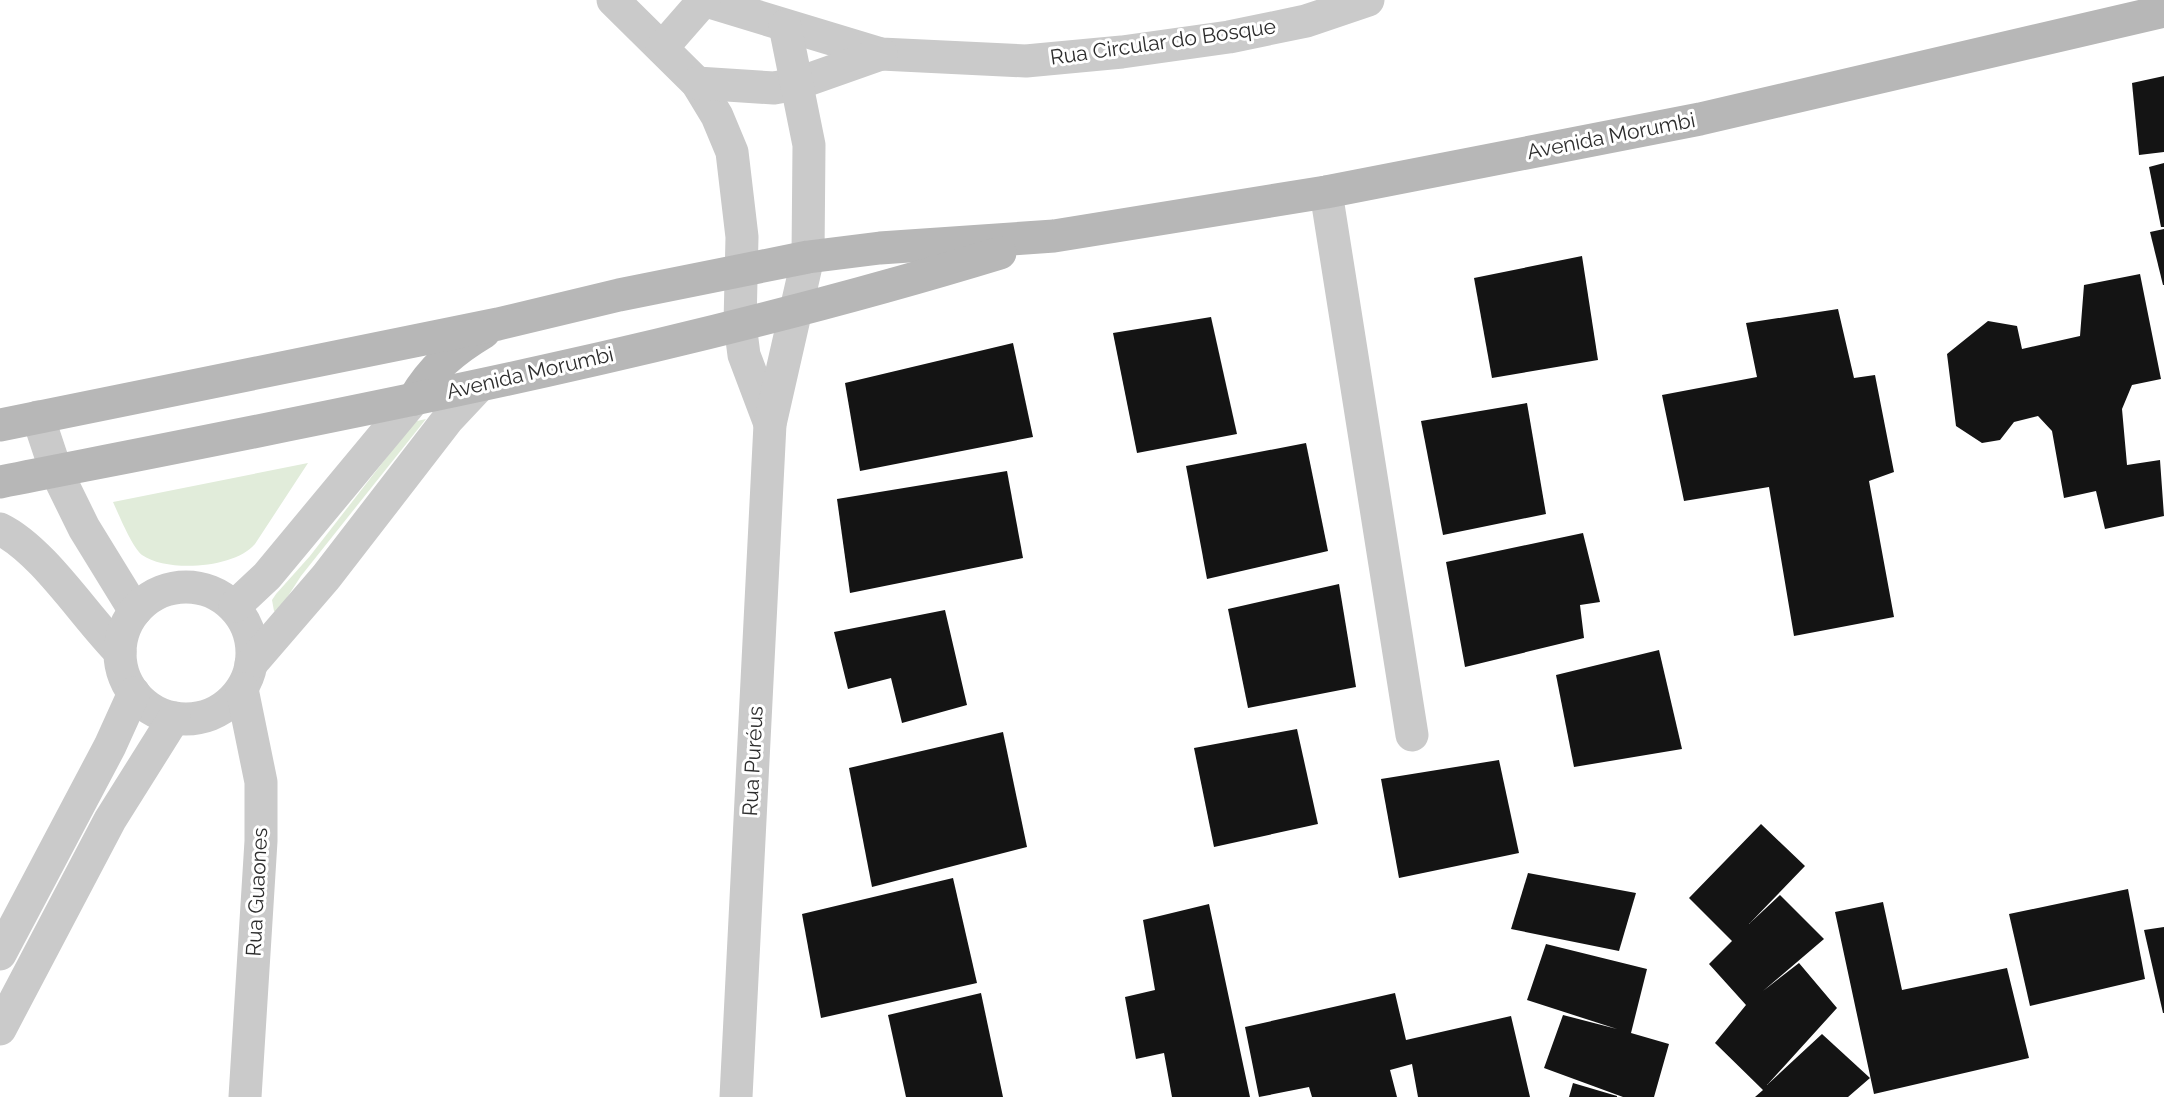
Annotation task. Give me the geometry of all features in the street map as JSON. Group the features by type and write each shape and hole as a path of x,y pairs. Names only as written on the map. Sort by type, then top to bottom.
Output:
{"main road":[{"name":"Avenida Morumbi","path":"0,425 498,324 619,295 808,257 880,248 1054,236 1326,192 1700,119 2154,8"},
{"name":"Avenida Morumbi","path":"0,482 479,386 871,292 1054,236"},
{"path":"414,399 437,366 458,348 498,324"}],"street":[{"path":"613,0 697,83"},
{"name":"Rua Circular do Bosque","path":"662,48 704,0 881,54 1026,60 1122,52 1229,37 1306,21 1368,0"},
{"path":"785,26 796,84"},
{"name":"Rua Circular do Bosque","path":"697,83 774,87 796,84 881,54"},
{"name":"Rua Puréus","path":"697,83 717,116 732,152 742,237 740,324 744,355 770,424"},
{"name":"Rua Puréus","path":"735,1097 770,424 798,310 808,257 808,145 796,84"},
{"path":"1326,192 1412,735"},
{"path":"247,676 252,643 246,623 235,606 217,593 194,586 172,588 151,596 135,611 124,631 120,652 124,674 134,693 152,709 174,718 193,718 212,714 229,704 247,676 448,419 479,386"},
{"path":"235,606 267,576 414,399"},
{"path":"38,417 56,471 84,528 135,611"},
{"path":"0,529 45,564 94,627 120,652"},
{"path":"0,561 45,564"},
{"name":"Rua Guaones","path":"245,1097 261,829 261,782 247,676"},
{"path":"0,954 110,746 134,693"},
{"path":"0,1029 110,820 174,718"}],"green space":[{"path":"426,419 301,576 277,613 274,611 272,600 276,594 310,556 411,426 417,421"},
{"path":"308,463 255,544 233,558 217,563 184,566 154,561 142,555 130,538 113,502"}],"building":[{"path":"2164,76 2164,152 2139,155 2132,83"},
{"path":"2164,163 2164,227 2161,227 2149,167"},
{"path":"2164,229 2164,285 2163,285 2150,232"},
{"path":"1582,256 1598,360 1492,378 1474,278"},
{"path":"2140,274 2161,379 2132,385 2122,409 2127,465 2160,460 2164,516 2105,529 2096,491 2064,498 2052,431 2038,416 2014,422 2000,440 1982,443 1956,426 1947,354 1988,321 2017,326 2022,349 2080,336 2084,285"},
{"path":"1838,309 1854,378 1875,375 1894,472 1869,481 1894,617 1794,636 1769,487 1684,501 1662,395 1757,377 1746,323"},
{"path":"1211,317 1237,434 1137,453 1113,333"},
{"path":"1013,343 1033,437 860,471 845,383"},
{"path":"1527,403 1546,514 1443,535 1421,421"},
{"path":"1306,443 1328,551 1207,579 1186,466"},
{"path":"1007,471 1023,558 850,593 837,499"},
{"path":"1583,533 1600,602 1580,605 1584,638 1465,667 1446,562"},
{"path":"1339,584 1356,687 1248,708 1228,609"},
{"path":"945,610 967,705 902,723 891,678 848,689 834,632"},
{"path":"1659,650 1682,749 1574,767 1556,675"},
{"path":"1297,729 1318,824 1214,847 1194,748"},
{"path":"1003,732 1027,847 872,887 849,768"},
{"path":"1499,760 1519,853 1399,878 1381,779"},
{"path":"1761,824 1805,866 1749,924 1780,895 1824,939 1763,991 1799,963 1837,1008 1767,1085 1822,1034 1870,1078 1848,1097 1755,1097 1763,1090 1715,1043 1746,1005 1709,964 1732,941 1689,898"},
{"path":"1528,873 1636,893 1619,951 1511,929"},
{"path":"953,878 977,983 821,1018 802,914"},
{"path":"2128,889 2145,979 2030,1006 2009,914"},
{"path":"1883,902 1902,990 2007,968 2029,1058 1874,1094 1835,912"},
{"path":"1209,904 1250,1097 1172,1097 1164,1053 1136,1059 1125,997 1155,990 1143,920"},
{"path":"2164,927 2164,1013 2163,1013 2144,930"},
{"path":"1546,944 1647,969 1631,1033 1669,1044 1654,1097 1623,1097 1544,1068 1563,1015 1617,1029 1527,1000"},
{"path":"981,993 1003,1097 906,1097 888,1015"},
{"path":"1395,993 1406,1040 1511,1016 1530,1097 1418,1097 1412,1064 1390,1070 1397,1097 1312,1097 1309,1087 1259,1097 1245,1027"},
{"path":"1573,1083 1617,1096 1617,1097 1569,1097"}]}
